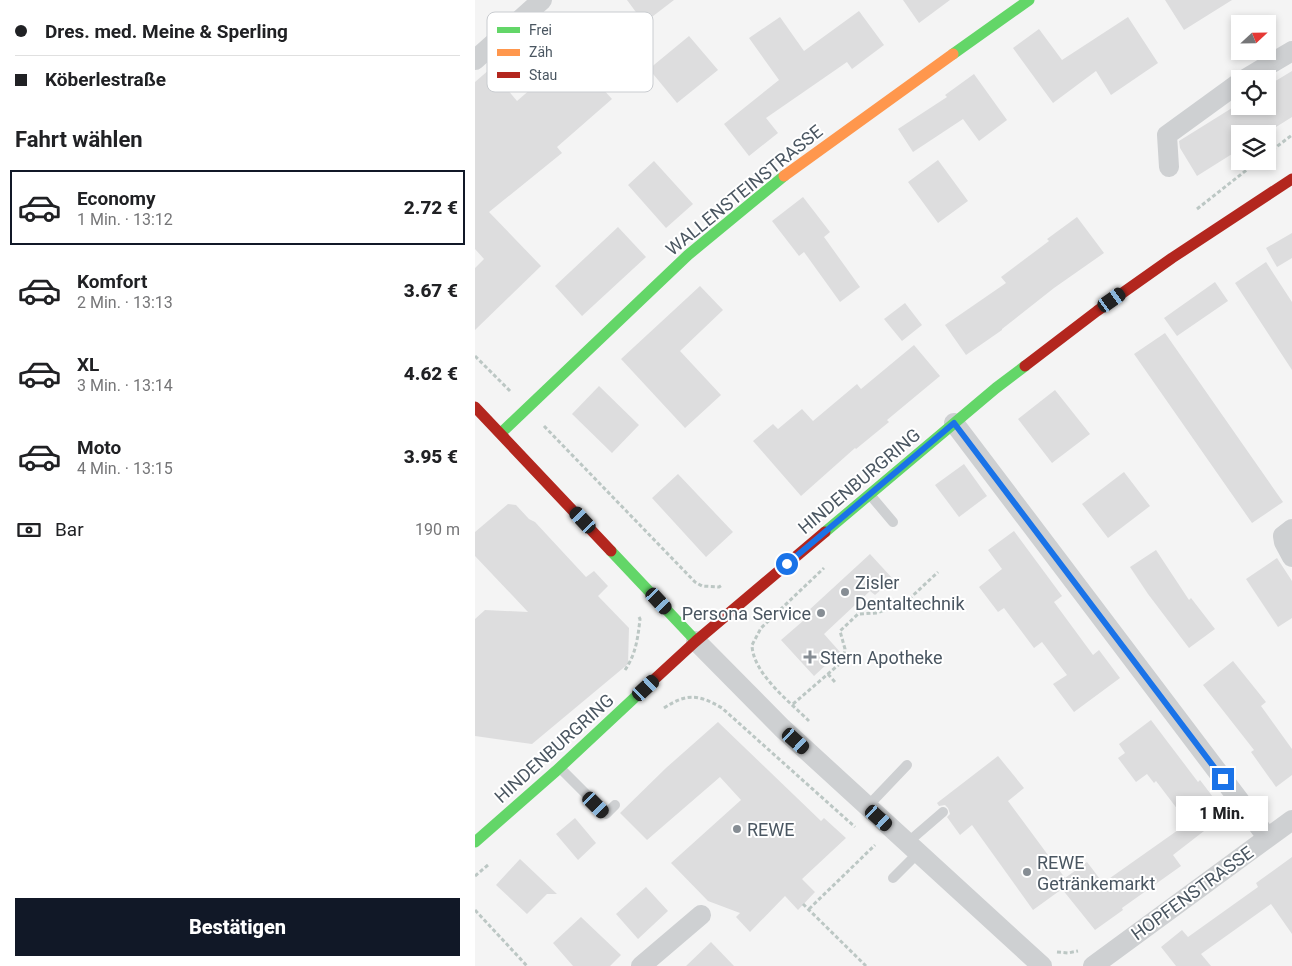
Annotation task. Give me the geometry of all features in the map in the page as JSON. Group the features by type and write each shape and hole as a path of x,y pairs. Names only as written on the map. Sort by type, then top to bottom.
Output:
{"main road":[{"name":"WALLENSTEINSTRASSE","path":"485,423 527,408 670,272 753,201 847,129 1029,0"},
{"name":"HINDENBURGRING","path":"475,842 560,768 697,641 995,388 1097,311 1172,258 1292,179"},
{"path":"485,423 697,641"}],"street":[{"path":"529,12 542,0"},
{"path":"475,60 487,49"},
{"path":"1260,70 1292,51"},
{"path":"1169,167 1167,135 1231,89"},
{"path":"954,423 1267,837"},
{"path":"1292,529 1283,536 1292,558"},
{"path":"697,641 782,728 913,848 1033,964"},
{"name":"HOPFENSTRASSE","path":"1093,966 1292,820"},
{"path":"641,966 701,914"}],"lane":[{"path":"870,495 893,522"},
{"path":"867,806 907,765"},
{"path":"560,768 606,814 615,805"},
{"path":"893,878 902,869 913,848 943,812"}],"path":[{"path":"1276,147 1292,135"},
{"path":"475,356 695,582 702,586 719,586"},
{"path":"793,704 843,661 845,649 840,631 858,614 877,613 907,601 938,572"},
{"path":"828,674 835,682"},
{"path":"676,700 685,697 703,698 722,708 861,832"},
{"path":"868,838 902,869"},
{"path":"809,909 875,845"},
{"path":"803,904 866,966"},
{"path":"475,910 527,966"}],"building":[{"path":"627,0 674,0 653,16 653,12 636,12"},
{"path":"903,0 950,0 919,23"},
{"path":"1165,0 1232,0 1184,30"},
{"path":"859,11 884,45 852,69 847,62 766,118 778,133 749,156 724,124 779,80 749,38 780,17 804,51"},
{"path":"1128,17 1158,63 1111,95 1096,71 1053,103 1013,48 1039,29 1062,60"},
{"path":"689,36 718,70 677,103 653,74 653,66"},
{"path":"1292,71 1292,117 1276,127 1276,125 1231,125 1231,155 1197,176 1180,148 1179,141 1231,109 1231,115 1276,115 1276,81"},
{"path":"487,72 487,92 509,92 517,101 527,92 606,92 612,99 557,147 562,153 489,212 541,266 475,330 475,268 484,259 475,249 475,82"},
{"path":"974,74 1007,120 979,141 963,119 913,152 898,129 947,97 945,95"},
{"path":"938,160 968,201 938,223 908,182"},
{"path":"654,161 693,204 666,228 628,185"},
{"path":"803,197 830,232 824,237 860,287 840,302 804,252 799,256 772,221"},
{"path":"1077,217 1104,253 1054,288 1002,330 966,355 945,325 1006,283 1001,277"},
{"path":"618,227 646,257 582,316 555,286"},
{"path":"1292,233 1292,258 1277,267 1266,248"},
{"path":"1266,262 1292,302 1292,370 1235,283"},
{"path":"1215,282 1228,301 1177,336 1164,318"},
{"path":"700,286 723,310 680,351 721,395 685,428 621,359"},
{"path":"905,303 922,325 902,341 884,319"},
{"path":"1165,333 1283,502 1252,523 1134,354"},
{"path":"914,345 940,376 801,496 753,441 773,424 778,429 802,409 813,421 857,384 861,389"},
{"path":"599,386 639,425 612,453 572,414"},
{"path":"1055,390 1090,434 1052,463 1018,419"},
{"path":"964,464 987,496 959,517 935,485"},
{"path":"1124,472 1150,506 1108,538 1082,504"},
{"path":"678,474 733,532 706,557 652,498"},
{"path":"508,504 516,505 529,519 535,522 586,577 594,571 608,586 598,596 629,628 628,664 532,744 475,736 475,619 485,610 528,612 475,556 475,532"},
{"path":"1014,531 1062,596 1054,602 1093,655 1099,650 1120,678 1074,712 1053,684 1067,675 1042,642 1034,648 1004,608 998,612 979,587 1002,569 988,550"},
{"path":"1156,550 1189,600 1191,598 1215,629 1189,648 1130,567"},
{"path":"870,554 893,579 875,595 870,591 824,634 840,652 814,676 781,640 811,614 808,611"},
{"path":"1277,558 1292,581 1292,618 1278,627 1246,579"},
{"path":"1233,661 1266,702 1261,706 1292,749 1292,775 1276,787 1251,752 1254,750 1203,685"},
{"path":"1151,720 1198,782 1200,780 1226,814 1173,855 1181,866 1122,908 1123,910 1095,930 1062,889 1033,910 972,825 960,835 947,817 950,814 948,808 945,805 939,806 937,803 998,756 1024,788 1008,801 1065,878 1087,862 1103,883 1188,823 1156,781 1154,783 1147,774 1136,782 1118,758 1125,753 1119,744"},
{"name":"REWE","path":"718,722 821,821 824,818 846,838 802,879 815,892 798,910 785,896 750,932 736,917 740,913 708,901 671,863 741,800 720,777 647,840 620,813 666,768"},
{"path":"575,818 596,843 578,860 556,834"},
{"path":"1292,857 1292,934 1271,904 1201,954 1211,966 1176,966 1161,947 1182,930 1188,937 1258,887 1256,883"},
{"path":"520,859 557,894 547,894 527,914 496,885"},
{"path":"646,887 668,911 638,939 616,914"},
{"path":"581,917 621,955 610,966 573,966 553,943"},
{"path":"711,942 734,966 686,966"}],"traffic: fast":[{"path":"953,54 1029,0"},
{"path":"501,433 688,255 784,176"},
{"path":"825,532 996,388 1025,366"},
{"path":"611,551 696,641"},
{"path":"475,842 556,771 646,687"}],"traffic: slow":[{"path":"784,176 953,54"}],"traffic: jam":[{"path":"1025,366 1097,311 1172,258 1292,179"},
{"path":"475,407 611,551"},
{"path":"646,687 696,641 825,532"}],"place":[{"name":"Zisler Dentaltechnik","path":"845,592"},
{"name":"Persona Service","path":"821,613"},
{"name":"Stern Apotheke","path":"810,657"},
{"name":"REWE","path":"737,829"},
{"name":"REWE Getränkemarkt","path":"1027,872"}],"route":[{"path":"787,564 954,423 1223,779"}]}
